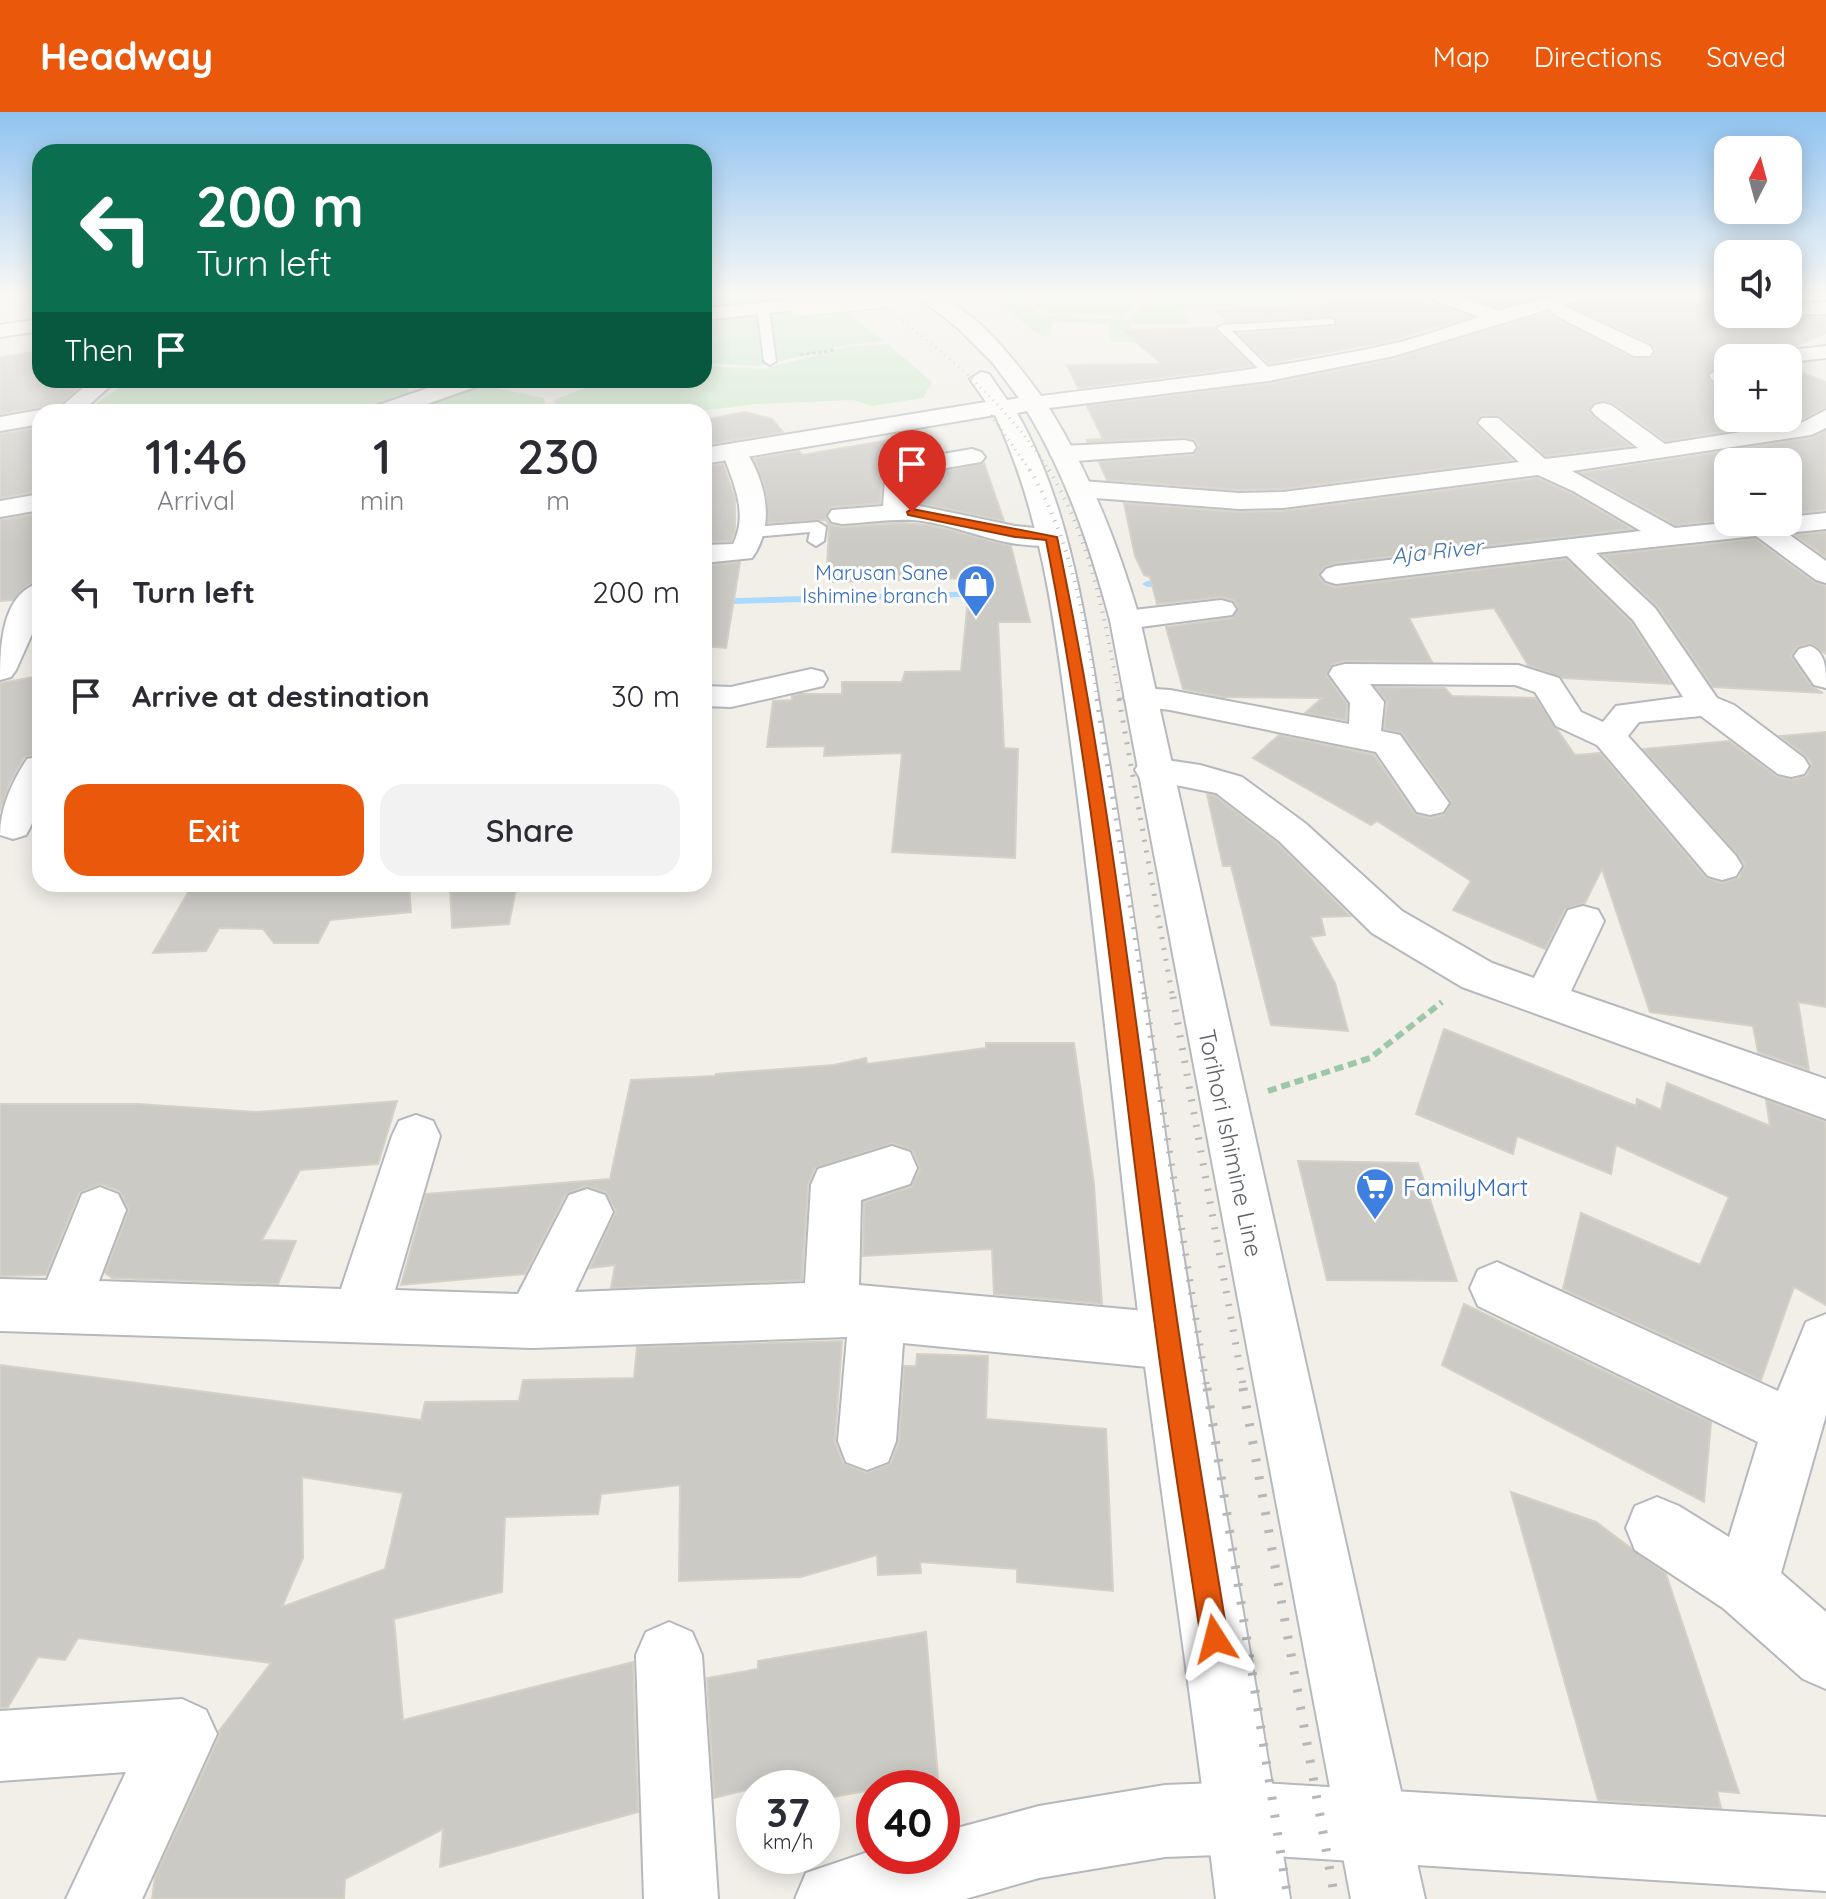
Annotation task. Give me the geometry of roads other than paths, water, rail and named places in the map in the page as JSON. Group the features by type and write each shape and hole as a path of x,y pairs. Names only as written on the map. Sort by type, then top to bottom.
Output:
{"street":[{"path":"986,379 1017,404"},
{"path":"1003,379 1017,404 1051,537 1070,630 1103,836 1168,1341 1253,1899"},
{"path":"712,455 1017,404 1223,379"},
{"path":"77,404 96,388"},
{"path":"404,404 450,388"},
{"name":"Torihori Ishimine Line","path":"1017,404 1072,472 1125,620 1153,770 1388,1899"},
{"path":"1603,410 1659,452"},
{"path":"0,424 32,418"},
{"path":"1072,472 1239,501 1283,500 1659,452 1817,421"},
{"path":"1490,423 1538,466 1582,485 1668,536"},
{"path":"1072,472 1184,447"},
{"path":"712,554 742,552 751,542 755,508 734,452"},
{"path":"869,473 972,457"},
{"path":"1381,459 1407,483"},
{"path":"896,513 899,468"},
{"path":"0,509 32,503"},
{"path":"842,516 912,512 1015,534 1051,537"},
{"path":"1802,524 1826,521"},
{"path":"1336,575 1494,547 1573,547 1714,532"},
{"path":"1773,536 1826,574"},
{"path":"1573,547 1644,614 1705,705"},
{"path":"16,656 32,601"},
{"path":"1125,620 1221,609"},
{"path":"1358,737 1366,727 1367,702 1345,674 1518,675 1547,685 1568,719 1609,737 1722,866"},
{"path":"724,702 811,679"},
{"path":"1141,698 1170,700 1388,743 1430,803"},
{"path":"1609,737 1628,713 1705,705 1722,712 1791,766"},
{"path":"1153,770 1229,785 1292,832 1387,922 1477,975 1826,1099"},
{"path":"13,826 32,784"},
{"path":"1545,999 1583,921"},
{"path":"359,1318 416,1136"},
{"path":"867,1441 854,1311 836,1185 892,1168"},
{"path":"63,1307 100,1210"},
{"path":"533,1321 587,1212"},
{"path":"1497,1288 1792,1428"},
{"path":"0,1305 533,1321 854,1311 1168,1341"},
{"path":"1746,1585 1792,1428 1826,1342"},
{"path":"1657,1528 1746,1585 1826,1656"},
{"path":"669,1655 681,1899"},
{"path":"0,1746 182,1734 103,1899"},
{"path":"832,1899 1039,1842 1165,1821 1243,1818 1826,1854"}],"lane":[{"path":"752,532 818,527 816,541"}],"waterway":[{"name":"Aja River","path":"1315,566 1714,521"},
{"name":"Aja River","path":"1147,584 1171,582"},
{"name":"Aja River","path":"712,602 986,594"}],"railway":[{"path":"972,379 1013,421 1050,472"},
{"path":"991,415 1031,472"},
{"path":"1030,470 1067,553 1082,611 1098,701"},
{"path":"1049,470 1076,525 1095,582 1120,701"},
{"path":"1097,699 1145,999"},
{"path":"1119,699 1173,999"},
{"path":"1145,997 1207,1390"},
{"path":"1173,997 1244,1390"},
{"path":"1207,1388 1288,1899"},
{"path":"1243,1388 1335,1899"}],"place":[{"name":"Marusan Sane Ishimine branch","path":"976,618"},
{"name":"FamilyMart","path":"1375,1221"}]}
